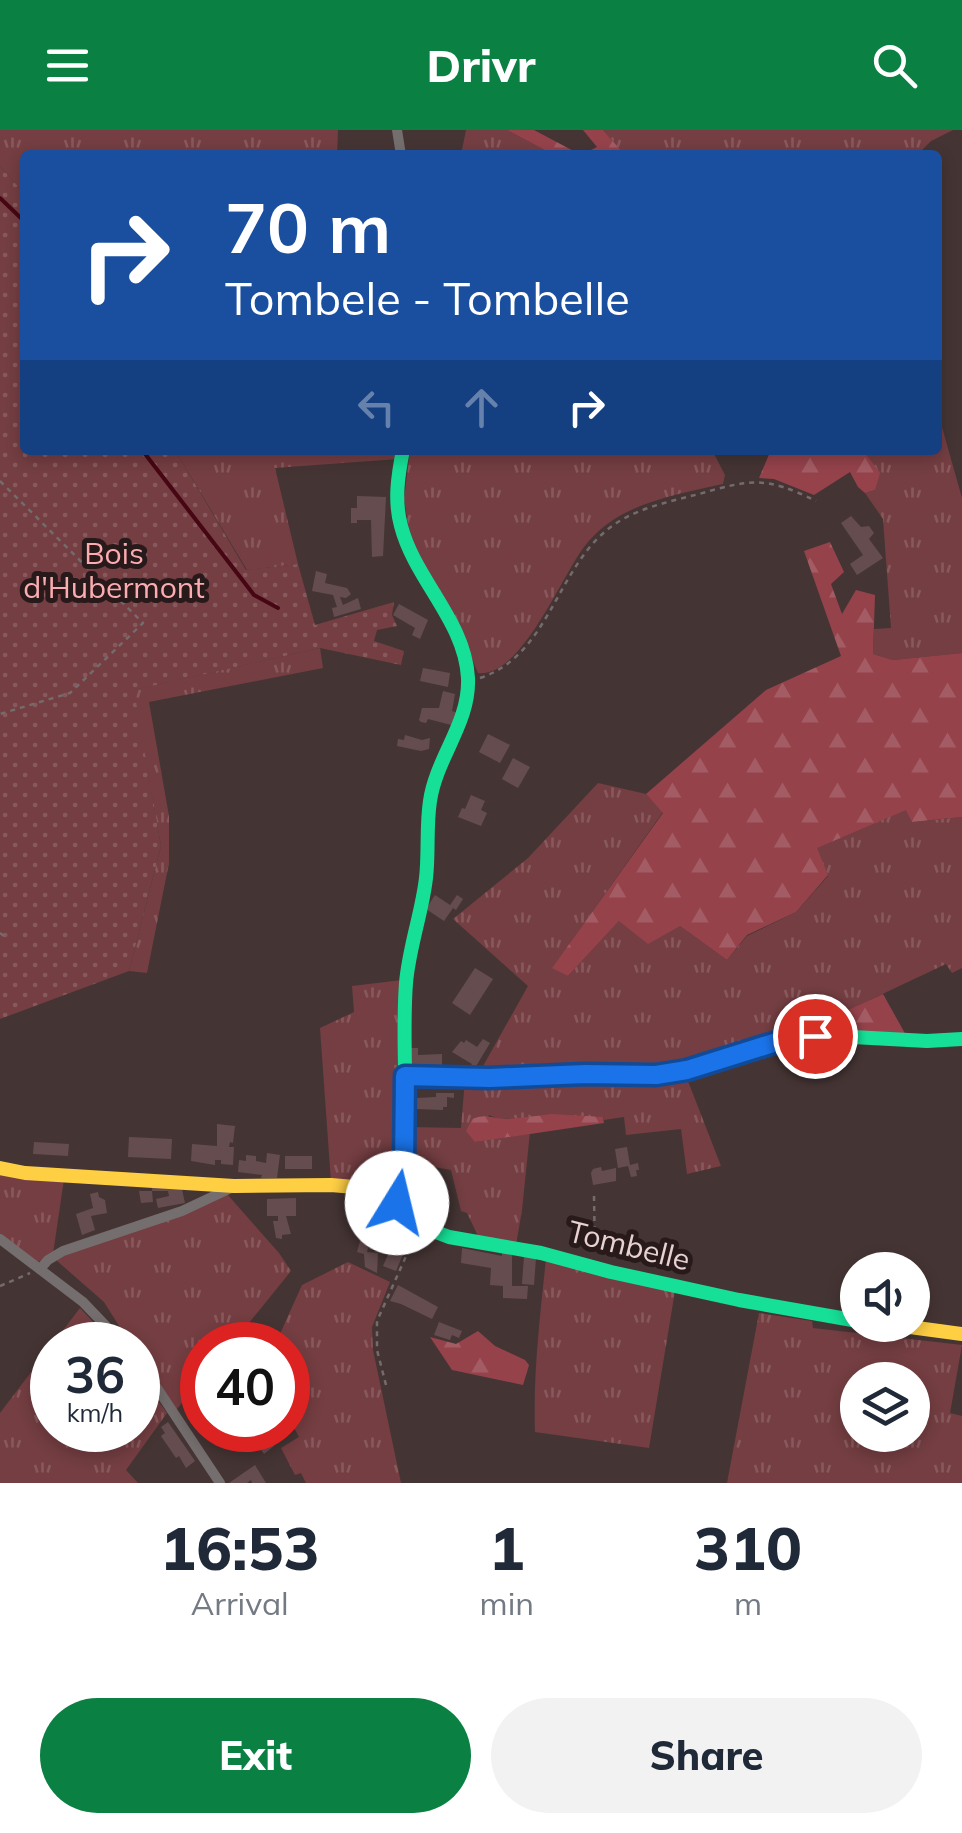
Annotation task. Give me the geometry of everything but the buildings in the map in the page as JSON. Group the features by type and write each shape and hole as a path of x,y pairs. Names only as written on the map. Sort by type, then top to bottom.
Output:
{"street":[{"path":"0,1168 37,1174 234,1186 366,1188 384,1192 397,1203 404,1168 406,982 426,881 431,797 438,770 460,725 469,680 456,635 402,530 397,496 402,455"},
{"path":"405,1076 646,1076 687,1070 794,1038 834,1036 928,1042 962,1039"},
{"path":"40,1269 63,1251 182,1211 234,1186"},
{"name":"Tombelle","path":"397,1203 420,1223 449,1237 540,1252 740,1300 840,1318"},
{"path":"0,1238 102,1322"},
{"path":"930,1330 962,1334"},
{"path":"160,1393 220,1483"}],"path":[{"path":"0,481 142,623 70,694 0,714"},
{"path":"469,680 494,672 519,652 540,628 590,545 613,525 660,504 752,482 780,484 816,501"},
{"path":"0,933 8,939"},
{"path":"594,1196 595,1268"},
{"path":"386,1386 376,1350 377,1321 420,1223"},
{"path":"0,1286 40,1269"}],"green space":[{"path":"0,130 338,130 337,150 20,150 20,188 0,166"},
{"path":"466,130 507,130 545,150 462,150"},
{"path":"507,130 534,130 572,150 545,150"},
{"path":"583,130 603,130 621,150 591,150 597,147"},
{"path":"603,130 953,130 922,150 621,150"},
{"name":"Bois d'Hubermont","path":"0,166 20,188 20,455 178,455 246,570 298,564 315,625 394,602 392,615 397,626 377,630 374,641 404,651 401,665 320,648 134,690 161,846 129,971 0,1019"},
{"path":"942,427 962,498 962,653 893,660 873,654 874,629 891,628 883,519 865,493 875,490 873,465 866,455 942,455"},
{"path":"178,455 399,455 398,459 275,468 298,564 247,570"},
{"path":"409,455 715,455 725,475 723,484 647,504 603,527 584,547 524,643 494,670 478,673 410,537 404,499"},
{"path":"769,455 866,455 880,473 875,490 865,493 850,472 814,495 774,479 759,478"},
{"path":"830,542 844,572 831,584 842,614 856,590 875,595 873,654 893,660 962,653 962,817 912,822 906,810 817,848 828,875 796,912 747,935 727,960 680,926 648,944 619,921 568,976 552,968 663,813 646,794 766,690 841,656 804,551"},
{"path":"320,648 323,668 149,702 169,816 169,863 147,973 129,971 161,846 133,690"},
{"path":"598,783 646,794 663,812 553,967 568,976 619,921 680,926 727,960 747,936 796,912 828,876 816,848 907,809 912,822 962,817 962,968 952,973 946,964 838,1015 848,1032 797,1032 660,1071 478,1075 528,986 453,919 528,858"},
{"path":"402,980 402,1159 395,1185 331,1182 320,1028 354,1012 352,986"},
{"path":"883,994 907,1037 848,1032 837,1015"},
{"path":"686,1076 721,1166 687,1174 681,1129 626,1135 624,1117 498,1119 489,1115 475,1142 530,1132 516,1245 479,1238 467,1213 461,1211 451,1170 407,1162 408,1127 461,1128 465,1079 604,1083"},
{"path":"551,1114 603,1117 604,1123 475,1142 466,1131 477,1117 506,1119"},
{"path":"0,1171 64,1179 53,1254 38,1262 0,1235"},
{"path":"227,1194 291,1271 250,1322 180,1322 180,1405 176,1410 160,1387 160,1322 117,1322 104,1302 56,1260"},
{"path":"546,1259 675,1291 649,1448 535,1432 536,1367"},
{"path":"348,1262 390,1282 372,1327 373,1350 401,1483 306,1483 301,1473 295,1475 283,1452 310,1452 310,1322 285,1322 302,1285"},
{"path":"80,1308 93,1322 69,1322"},
{"path":"759,1313 812,1321 813,1328 840,1331 840,1342 962,1345 950,1413 962,1416 962,1483 727,1483"},
{"path":"478,1331 495,1346 525,1360 529,1365 523,1385 452,1370 430,1337 456,1344"},
{"path":"30,1374 30,1452 139,1452 126,1470 138,1483 0,1483 0,1413"},
{"path":"160,1404 167,1413 160,1423"}],"waterway":[{"path":"0,198 20,217"},
{"path":"146,455 254,595 278,608"}],"traffic: fast":[{"path":"397,1203 406,1143 406,983 426,878 430,801 464,710 468,678 458,638 417,565 401,526 397,498 402,455"},
{"path":"405,1076 646,1076 687,1070 794,1038 962,1039"},
{"path":"428,1229 449,1237 541,1253 739,1300 840,1318"}],"traffic: slow":[{"path":"0,1168 25,1173 234,1186 366,1188 384,1193 428,1229"},
{"path":"930,1330 962,1334"}],"route":[{"path":"397,1203 404,1168 405,1076 656,1075 687,1070 783,1040 815,1036"}]}
